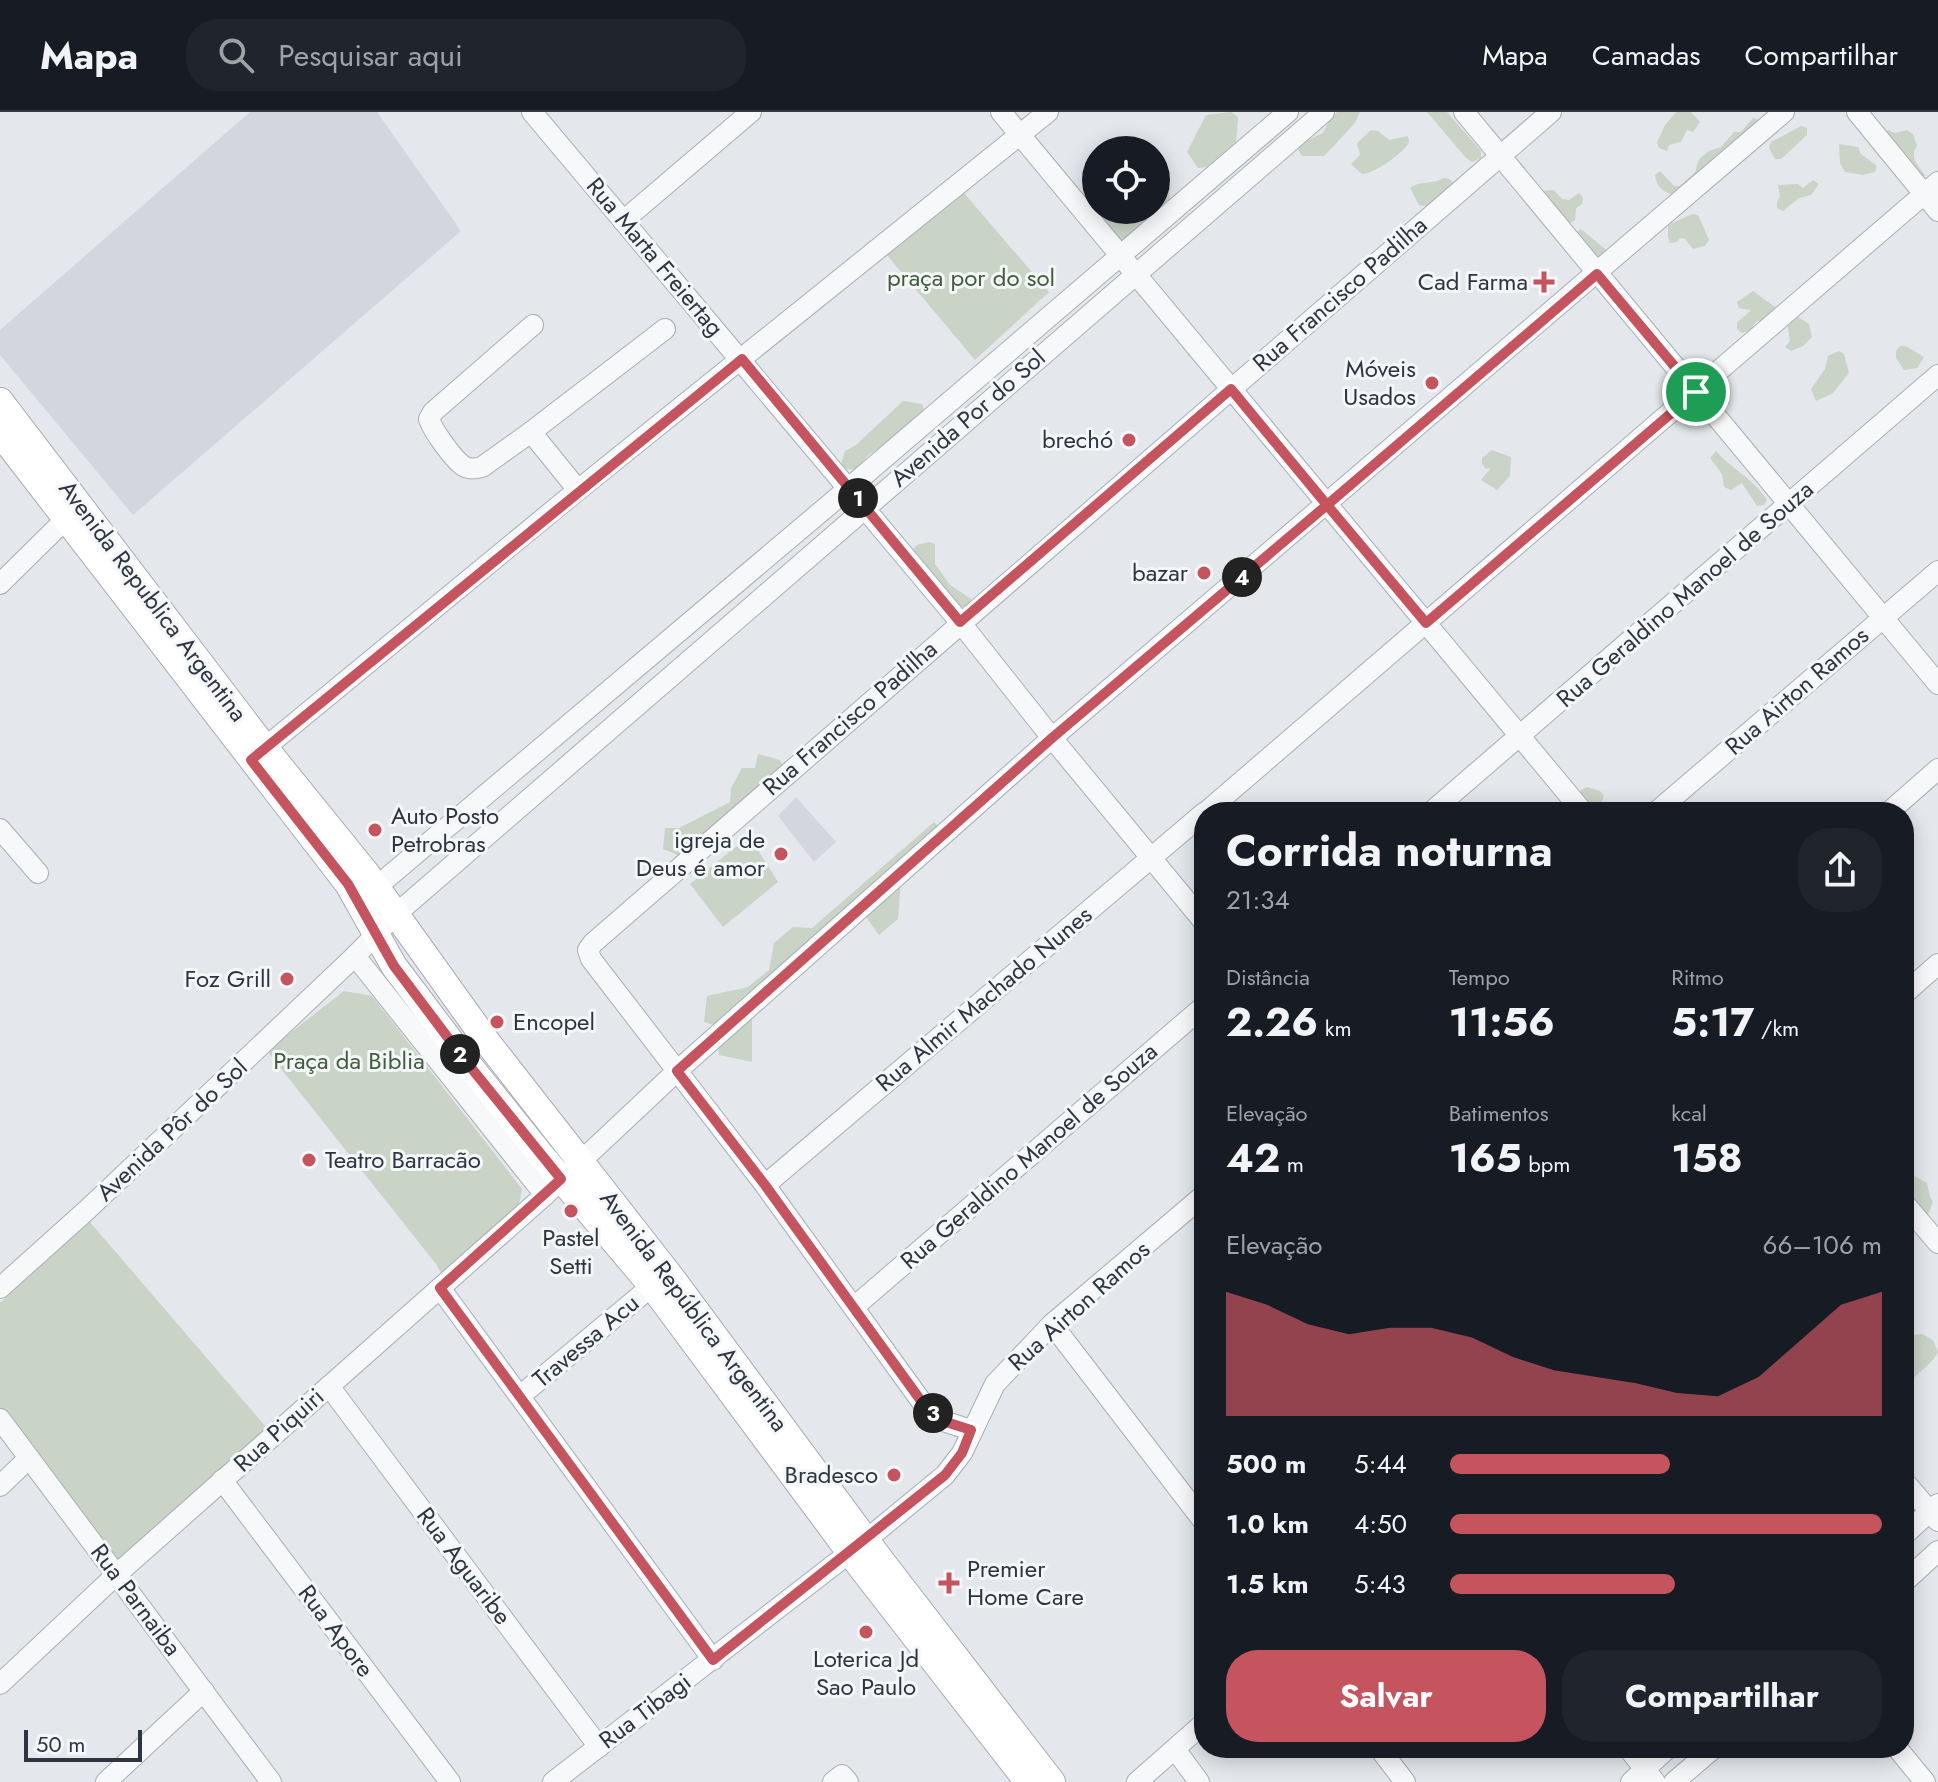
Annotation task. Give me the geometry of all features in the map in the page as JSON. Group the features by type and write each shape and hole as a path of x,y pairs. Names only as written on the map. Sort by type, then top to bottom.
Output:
{"main road":[{"name":"Avenida Republica Argentina","path":"0,401 73,512 258,754 368,894 396,914"},
{"name":"Avenida Republica Argentina","path":"0,433 73,512"},
{"name":"Avenida Republica Argentina","path":"368,894 375,934"},
{"name":"Avenida República Argentina","path":"396,914 488,1043 562,1179 671,1277 858,1546 1028,1782"},
{"name":"Avenida República Argentina","path":"375,934 394,966 464,1059 652,1286 858,1546 1052,1782"}],"street":[{"name":"Rua Marta Freiertag","path":"532,112 865,507 1194,910"},
{"path":"623,221 751,112"},
{"path":"1001,112 1575,802"},
{"path":"258,754 578,490 1048,112"},
{"name":"Avenida Por do Sol","path":"368,894 1288,112"},
{"name":"Avenida Por do Sol","path":"375,934 1324,112"},
{"path":"1464,112 1938,684"},
{"name":"Rua Francisco Padilha","path":"677,1071 591,959 588,950 593,943 1551,112"},
{"name":"Rua Piquiri","path":"0,1684 116,1575 1052,738 1784,112"},
{"path":"1857,112 1931,188 1938,211"},
{"name":"Rua Almir Machado Nunes","path":"1218,802 1931,188"},
{"path":"533,325 433,412 429,419 432,428 462,465 472,469 482,467 665,329"},
{"name":"Rua Geraldino Manoel de Souza","path":"1443,802 1938,375"},
{"path":"531,432 578,490"},
{"path":"0,584 73,512"},
{"name":"Rua Airton Ramos","path":"1668,802 1938,571"},
{"path":"1900,802 1938,769"},
{"name":"Rua Almir Machado Nunes","path":"765,1185 1194,822"},
{"path":"0,829 38,873"},
{"name":"Avenida Pôr do Sol","path":"0,1288 100,1198 375,934"},
{"name":"Avenida República Argentina","path":"355,956 562,1179"},
{"path":"1914,985 1938,964"},
{"name":"Rua Geraldino Manoel de Souza","path":"854,1307 1194,1015"},
{"path":"677,1071 765,1185 924,1405 943,1421 971,1430"},
{"name":"Rua Airton Ramos","path":"971,1430 995,1384 1052,1324 1194,1210"},
{"path":"1914,1215 1938,1243"},
{"name":"Travessa Acu","path":"520,1396 652,1286"},
{"path":"440,1288 713,1660"},
{"path":"1052,1324 1194,1509"},
{"name":"Rua Aguaribe","path":"329,1386 599,1747"},
{"name":"Rua Parnaiba","path":"0,1419 271,1782"},
{"name":"Rua Tibagi","path":"553,1782 713,1660 945,1475 962,1453 971,1430"},
{"path":"0,1486 29,1458"},
{"name":"Rua Apore","path":"222,1480 450,1782"},
{"path":"1914,1491 1935,1512 1914,1528"},
{"path":"1914,1573 1938,1551"},
{"path":"106,1782 204,1691"},
{"path":"1137,1782 1194,1732"},
{"path":"1175,1749 1199,1782"},
{"path":"1387,1758 1405,1782"},
{"path":"1633,1758 1643,1778 1660,1758"},
{"path":"1674,1782 1702,1758"},
{"path":"1905,1758 1925,1782"}],"shaded area":[{"path":"250,112 377,112 461,231 133,515 0,355 0,330"},
{"path":"796,797 836,842 814,862 778,816"}],"green space":[{"path":"1231,112 1238,117 1236,144 1211,166 1198,168 1187,152 1206,115"},
{"path":"1337,112 1360,112 1355,123 1324,156 1302,156 1298,150 1299,144 1323,133"},
{"path":"1427,112 1447,112 1481,151 1481,158 1472,162 1466,158"},
{"path":"1676,112 1691,112 1700,122 1693,132 1687,130 1681,142 1669,145 1667,151 1659,148 1657,142"},
{"path":"1753,118 1759,120 1677,195 1659,186 1655,175 1660,171 1674,186 1680,186 1695,172 1699,159 1721,147 1734,132 1741,132"},
{"path":"1801,126 1807,128 1807,135 1781,159 1775,159 1769,148 1771,142"},
{"path":"1371,130 1378,131 1389,140 1408,136 1409,142 1388,162 1362,174 1351,164 1360,155 1357,143"},
{"path":"1888,130 1895,133 1907,130 1913,134 1917,146 1914,158 1925,175 1922,181 1883,135"},
{"path":"1839,144 1858,147 1861,154 1877,166 1875,172 1863,175 1845,172 1840,163"},
{"path":"1450,179 1454,185 1432,207 1419,205 1410,188"},
{"path":"1813,180 1819,184 1811,195 1799,198 1783,211 1777,208 1780,197 1778,185 1798,184 1803,188"},
{"path":"1554,190 1562,199 1569,200 1579,193 1583,198 1582,204 1576,208 1575,220 1567,225 1541,191"},
{"name":"praça por do sol","path":"964,193 1049,292 975,360 886,254"},
{"path":"1692,214 1698,215 1709,240 1705,246 1693,249 1685,239 1680,238 1670,243 1668,225"},
{"path":"1102,224 1144,224 1139,232 1117,244"},
{"path":"1581,229 1611,254 1596,263 1576,233"},
{"path":"1753,291 1775,307 1775,313 1757,321 1749,331 1742,333 1737,329 1737,323 1751,310 1739,308 1737,302"},
{"path":"1798,317 1809,324 1812,337 1803,346 1791,351 1785,347 1790,341 1787,322"},
{"path":"1900,346 1906,346 1924,357 1917,368 1904,370 1896,358"},
{"path":"1839,351 1844,354 1849,373 1833,393 1816,401 1811,389 1825,369 1828,356"},
{"path":"903,401 922,404 924,411 896,437 868,455 857,470 845,469 841,464 845,451 856,445"},
{"path":"1492,450 1511,457 1510,476 1497,490 1481,480 1491,468 1486,469 1482,458"},
{"path":"1716,451 1762,493 1767,500 1764,505 1757,506 1742,483 1731,490 1724,487 1722,474 1710,458"},
{"path":"935,544 935,564 950,585 971,599 970,605 957,608 912,551 917,545"},
{"path":"758,754 780,760 788,775 697,853 678,855 663,849 665,828 679,828 730,802 731,788 742,768 755,768"},
{"path":"1587,787 1600,791 1604,796 1602,802 1582,802 1579,797 1581,790"},
{"path":"934,822 950,840 901,880 898,919 879,935 866,917 815,955 752,1013 752,1062 719,1055 717,1026 704,1022 707,996 748,987 769,970 774,943 793,927 812,928"},
{"path":"749,836 778,882 723,927 690,884"},
{"name":"Praça da Biblia","path":"344,991 372,996 522,1189 519,1205 442,1275 267,1051"},
{"path":"1914,1175 1927,1183 1933,1202 1925,1221 1914,1208"},
{"path":"89,1221 267,1428 116,1563 0,1408 0,1303"},
{"path":"1922,1334 1933,1340 1938,1352 1914,1377 1914,1335"}],"place":[{"name":"Cad Farma","path":"1544,282"},
{"name":"Móveis Usados","path":"1432,383"},
{"name":"brechó","path":"1129,440"},
{"name":"bazar","path":"1204,573"},
{"name":"Auto Posto Petrobras","path":"375,830"},
{"name":"igreja de Deus é amor","path":"781,854"},
{"name":"Foz Grill","path":"287,979"},
{"name":"Encopel","path":"497,1022"},
{"name":"Teatro Barracão","path":"309,1160"},
{"name":"Pastel Setti","path":"571,1211"},
{"name":"Bradesco","path":"894,1475"},
{"name":"Premier Home Care","path":"949,1583"},
{"name":"Loterica Jd Sao Paulo","path":"866,1632"}],"route":[{"path":"1696,392 1426,623 1327,505 1052,738 677,1071 765,1185 924,1405 943,1421 971,1430 962,1453 945,1475 713,1660 440,1288 561,1179 394,966 360,901 251,760 742,359 960,622 1231,389 1327,505 1597,274 1696,392"}]}
